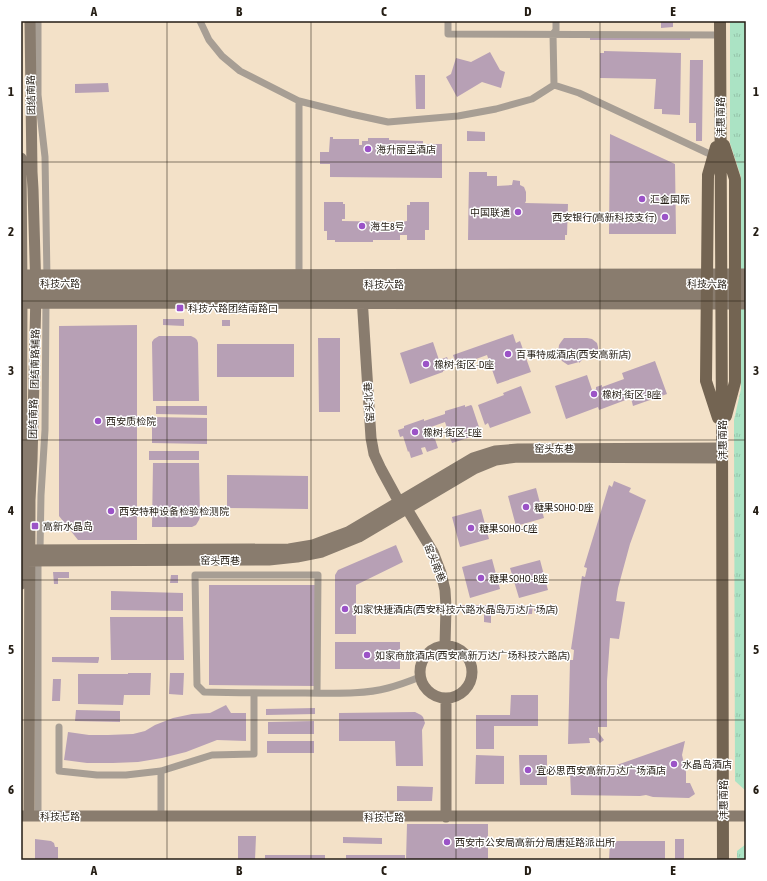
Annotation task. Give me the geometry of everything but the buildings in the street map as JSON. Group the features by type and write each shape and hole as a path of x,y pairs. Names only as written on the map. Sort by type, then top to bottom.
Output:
{"main road":[{"name":"团结南路","path":"29,816 30,500 41,288 32,172 30,21"},
{"name":"沣惠南路","path":"720,21 723,860"},
{"path":"720,135 708,175 706,382 722,429"},
{"path":"720,135 735,178 741,289 735,382 722,429"},
{"name":"团结南路","path":"21,158 21,293 30,556 21,584"},
{"path":"21,274 41,288 362,293 707,288"},
{"path":"41,288 299,284 741,289"},
{"name":"科技六路","path":"21,293 41,288 299,284 362,293 707,288 741,289"},
{"name":"窑头北巷","path":"362,293 371,438 374,454 403,506"},
{"name":"窑头东巷","path":"403,506 473,458 495,451 518,448 722,453"},
{"name":"窑头西巷","path":"30,556 289,549 313,545 348,532 403,506"},
{"name":"窑头南巷","path":"403,506 433,552 441,573 445,590 446,607 445,645"},
{"path":"445,645 453,646 461,650 468,656 472,665 473,674 465,690 459,695 451,698 434,695 423,684 420,677 420,667 428,653 435,648 445,645"},
{"path":"446,698 446,817"},
{"name":"科技七路","path":"29,816 746,816"}],"street":[{"path":"38,21 38,95 45,157 41,288"},
{"path":"200,21 209,40 222,56 240,71 299,101 388,122 458,116 496,110 532,99 554,85"},
{"path":"448,21 448,34 720,35"},
{"path":"554,85 553,34 556,30 556,21"},
{"path":"554,85 579,93 714,156"},
{"path":"299,101 299,284"},
{"path":"317,693 318,575 195,575 196,685 204,692 254,693 317,693 339,693 363,692 388,688 420,677"},
{"path":"60,727 59,772 97,775 126,775 161,771 212,755 254,754 254,693"},
{"path":"161,771 161,817"}],"green space":[{"path":"730,21 746,21 746,791 735,781 734,420 741,389 741,177 730,143"},
{"path":"746,844 746,860 737,860 737,851"}],"place":[{"name":"海升丽呈酒店","path":"368,149"},
{"name":"汇金国际","path":"642,199"},
{"name":"中国联通","path":"518,212"},
{"name":"西安银行(高新科技支行)","path":"665,217"},
{"name":"海生8号","path":"362,226"},
{"name":"科技六路团结南路口","path":"180,308"},
{"name":"百事特威酒店(西安高新店)","path":"508,354"},
{"name":"橡树·街区-D座","path":"426,364"},
{"name":"橡树·街区-B座","path":"594,394"},
{"name":"西安质检院","path":"98,421"},
{"name":"橡树·街区-E座","path":"415,432"},
{"name":"糖果SOHO-D座","path":"526,507"},
{"name":"西安特种设备检验检测院","path":"111,511"},
{"name":"高新水晶岛","path":"35,526"},
{"name":"糖果SOHO-C座","path":"471,528"},
{"name":"糖果SOHO-B座","path":"481,578"},
{"name":"如家快捷酒店(西安科技六路水晶岛万达广场店)","path":"345,609"},
{"name":"如家商旅酒店(西安高新万达广场科技六路店)","path":"367,655"},
{"name":"水晶岛酒店","path":"674,764"},
{"name":"宜必思西安高新万达广场酒店","path":"528,770"},
{"name":"西安市公安局高新分局唐延路派出所","path":"447,842"}]}
